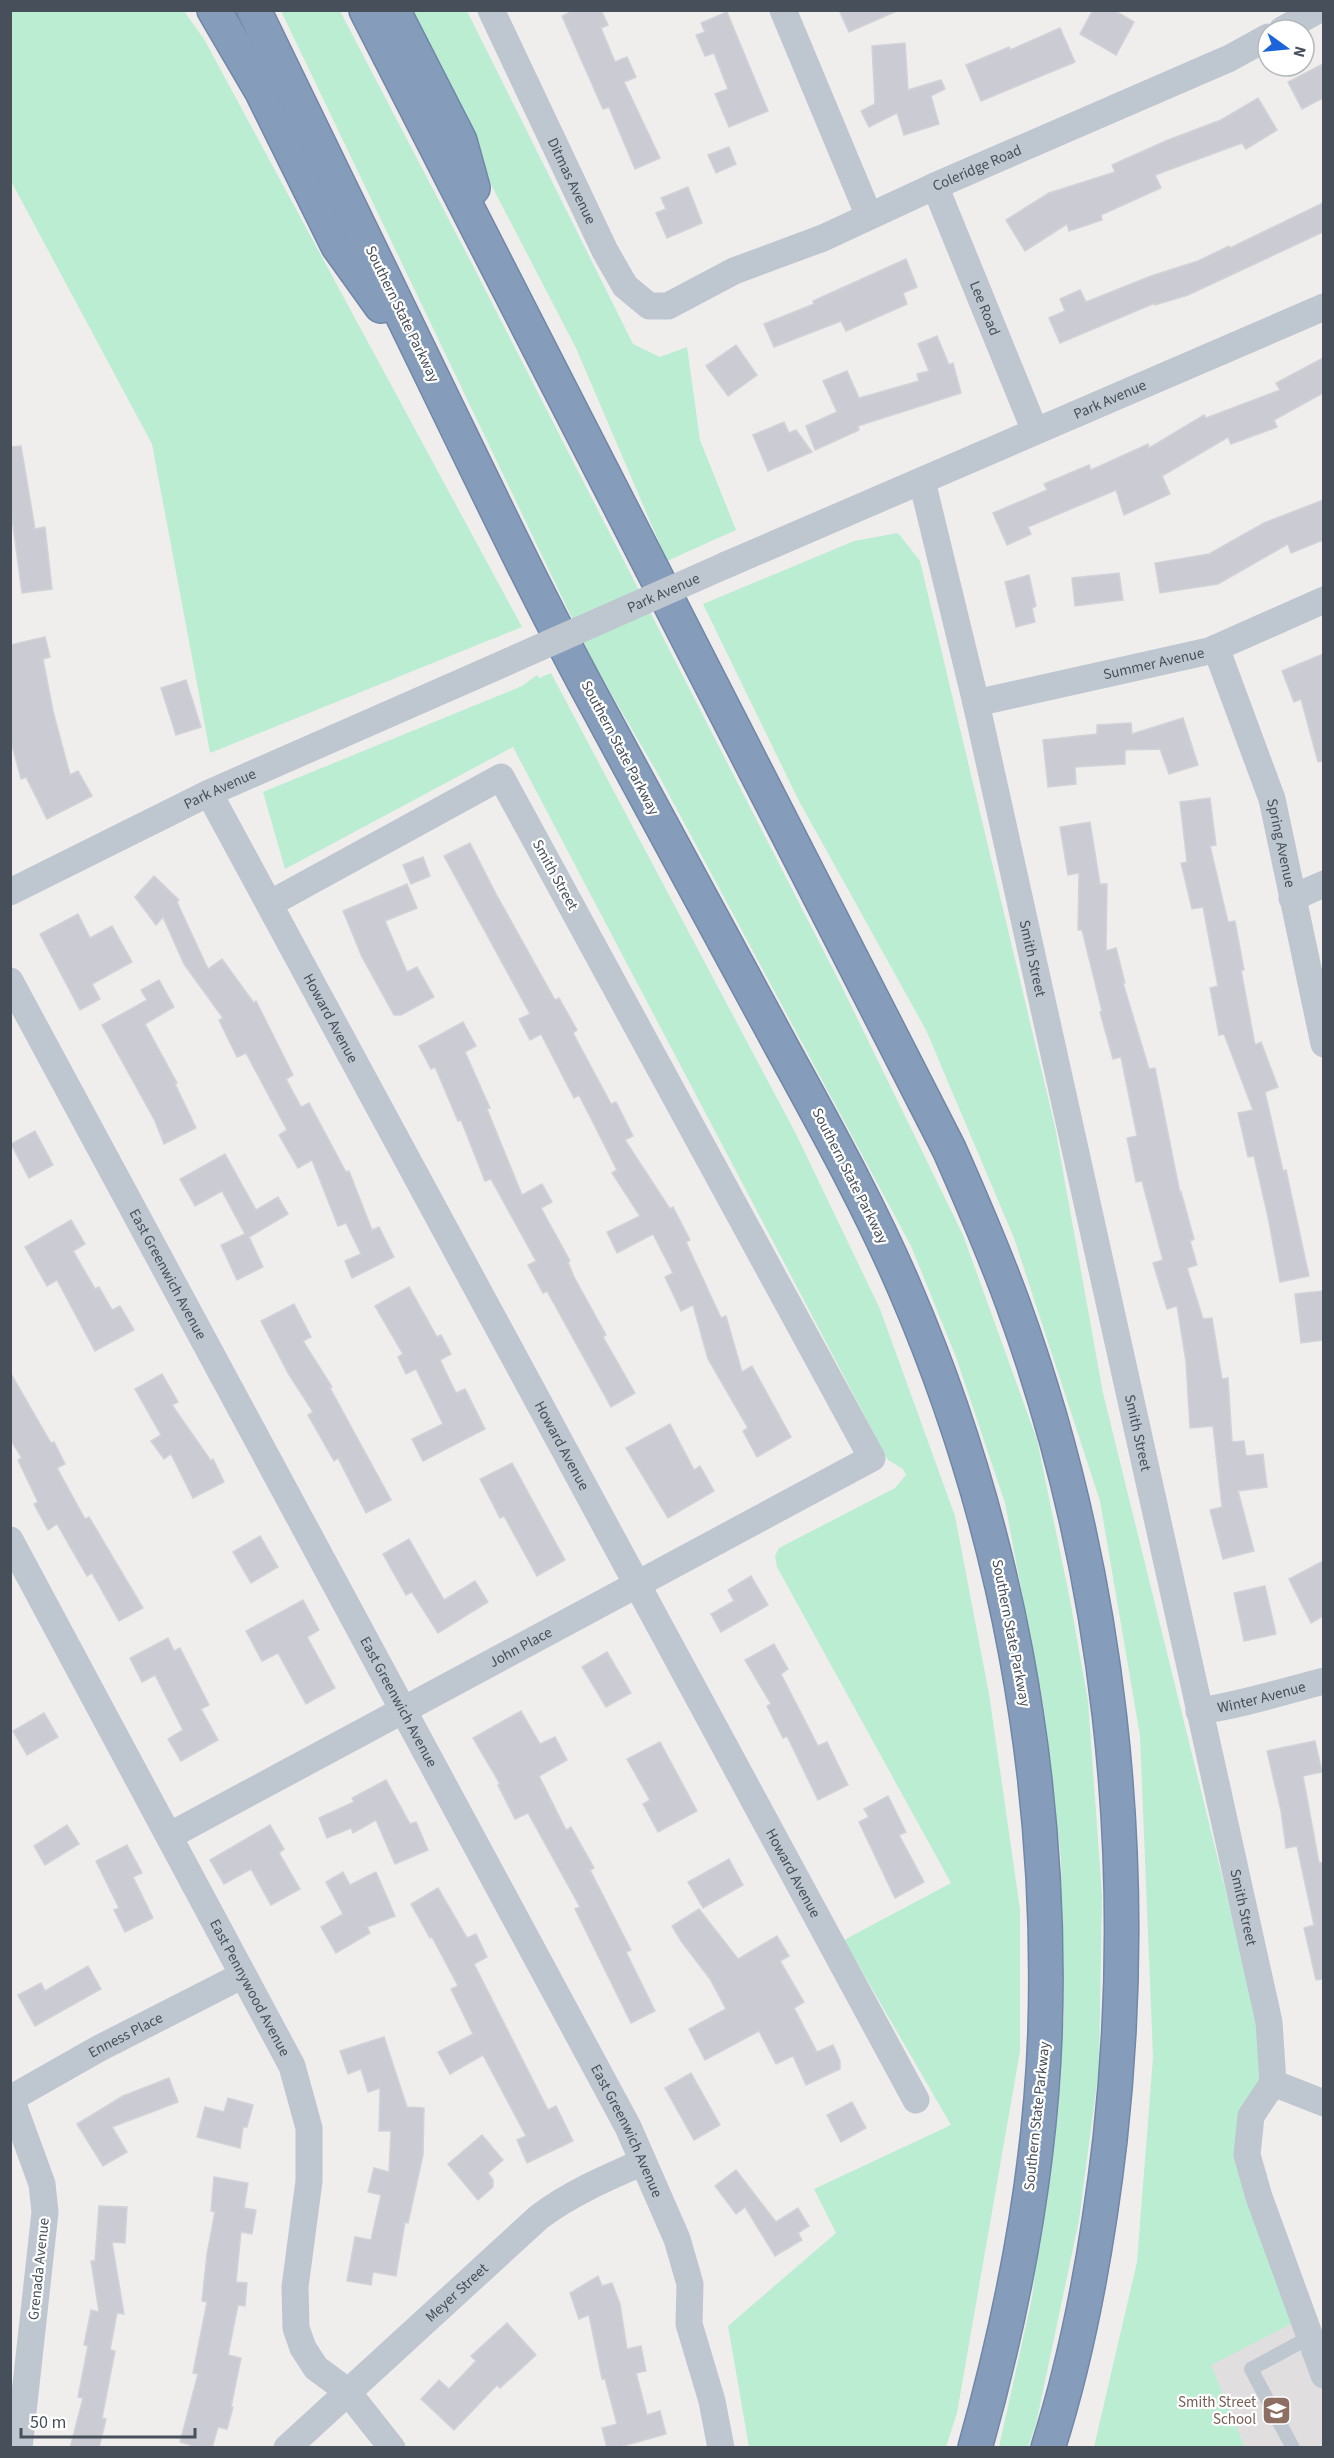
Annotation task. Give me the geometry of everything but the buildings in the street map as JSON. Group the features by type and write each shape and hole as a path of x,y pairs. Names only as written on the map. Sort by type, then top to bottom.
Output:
{"highway":[{"path":"214,10 268,103 338,246 435,382"},
{"name":"Southern State Parkway","path":"254,10 529,576 831,1138 888,1251 922,1329 989,1529 1017,1653 1035,1779 1044,1907 1045,2035 1038,2118 1022,2244 1006,2328 975,2448"},
{"path":"366,10 949,1149 984,1229 1014,1307 1041,1388 1064,1470 1084,1553 1110,1720 1119,1817 1122,1975 1114,2105 1103,2199 1082,2315 1048,2448"},
{"path":"393,10 460,141 495,262"}],"street":[{"name":"Ditmas Avenue","path":"491,10 605,251 625,286 649,306 668,306 686,297"},
{"path":"783,10 869,216"},
{"path":"1304,18 1318,10"},
{"name":"Coleridge Road","path":"686,297 734,270 823,238 935,186 1230,58 1256,44"},
{"name":"Lee Road","path":"935,186 1035,431"},
{"name":"Park Avenue","path":"10,892 209,793 726,565 1323,307"},
{"name":"Smith Street","path":"922,481 976,703 1269,2022 1273,2083"},
{"name":"Summer Avenue","path":"976,703 1216,648 1323,600"},
{"name":"Spring Avenue","path":"1216,648 1272,799 1323,1044"},
{"name":"Smith Street","path":"271,903 501,777 872,1458"},
{"name":"Howard Avenue","path":"209,793 271,903 312,985 916,2100"},
{"path":"1292,898 1323,884"},
{"name":"East Greenwich Avenue","path":"10,981 628,2127 677,2239 690,2284 689,2324 712,2401 721,2448"},
{"name":"John Place","path":"169,1836 872,1458"},
{"name":"East Pennywood Avenue","path":"10,1540 292,2066 309,2128 309,2181 295,2287 296,2328 303,2348 316,2368 347,2391 392,2448"},
{"name":"Winter Avenue","path":"1199,1711 1233,1707 1247,1701 1323,1681"},
{"name":"Enness Place","path":"11,2097 98,2049 243,1975"},
{"path":"1323,2103 1273,2083 1251,2116 1247,2155 1258,2197 1323,2375"},
{"name":"Grenada Avenue","path":"11,2097 42,2184 45,2212 20,2448"},
{"name":"Meyer Street","path":"287,2448 539,2217 561,2201 592,2184 643,2162"}],"lane":[{"path":"1293,2448 1251,2369 1310,2337"}],"shaded area":[{"name":"Smith Street School","path":"1303,2318 1323,2375 1323,2447 1245,2447 1210,2364"}],"green space":[{"path":"11,10 184,11 204,39 522,627 210,753 152,444 11,181"},
{"path":"281,11 340,11 840,983 963,1235 1037,1440 1088,1701 1102,1895 1099,2068 1079,2220 1036,2424 1028,2447 999,2447 1032,2298 1064,2017 1061,1860 1045,1715 1005,1503 956,1357 911,1246 658,774 594,664"},
{"path":"401,11 467,11 633,344 660,357 687,347 700,440 736,530 667,561 576,348"},
{"path":"898,533 920,561 1055,1127 1103,1393 1273,2083 1247,2155 1303,2318 1211,2365 1245,2447 1094,2447 1137,2262 1153,2057 1140,1736 1100,1501 1014,1238 926,1030 799,801 703,604 854,541"},
{"path":"551,673 796,1134 880,1309 955,1516 989,1694 1020,1909 1020,2051 957,2413 946,2447 749,2447 728,2326 836,2233 814,2189 951,2125 844,1940 951,1883 777,1567 775,1556 779,1548 895,1488 906,1475 903,1469 888,1460 513,747 285,869 263,792 522,686 537,675 539,678"}],"place":[{"name":"Smith Street School","path":"1277,2411"}]}
